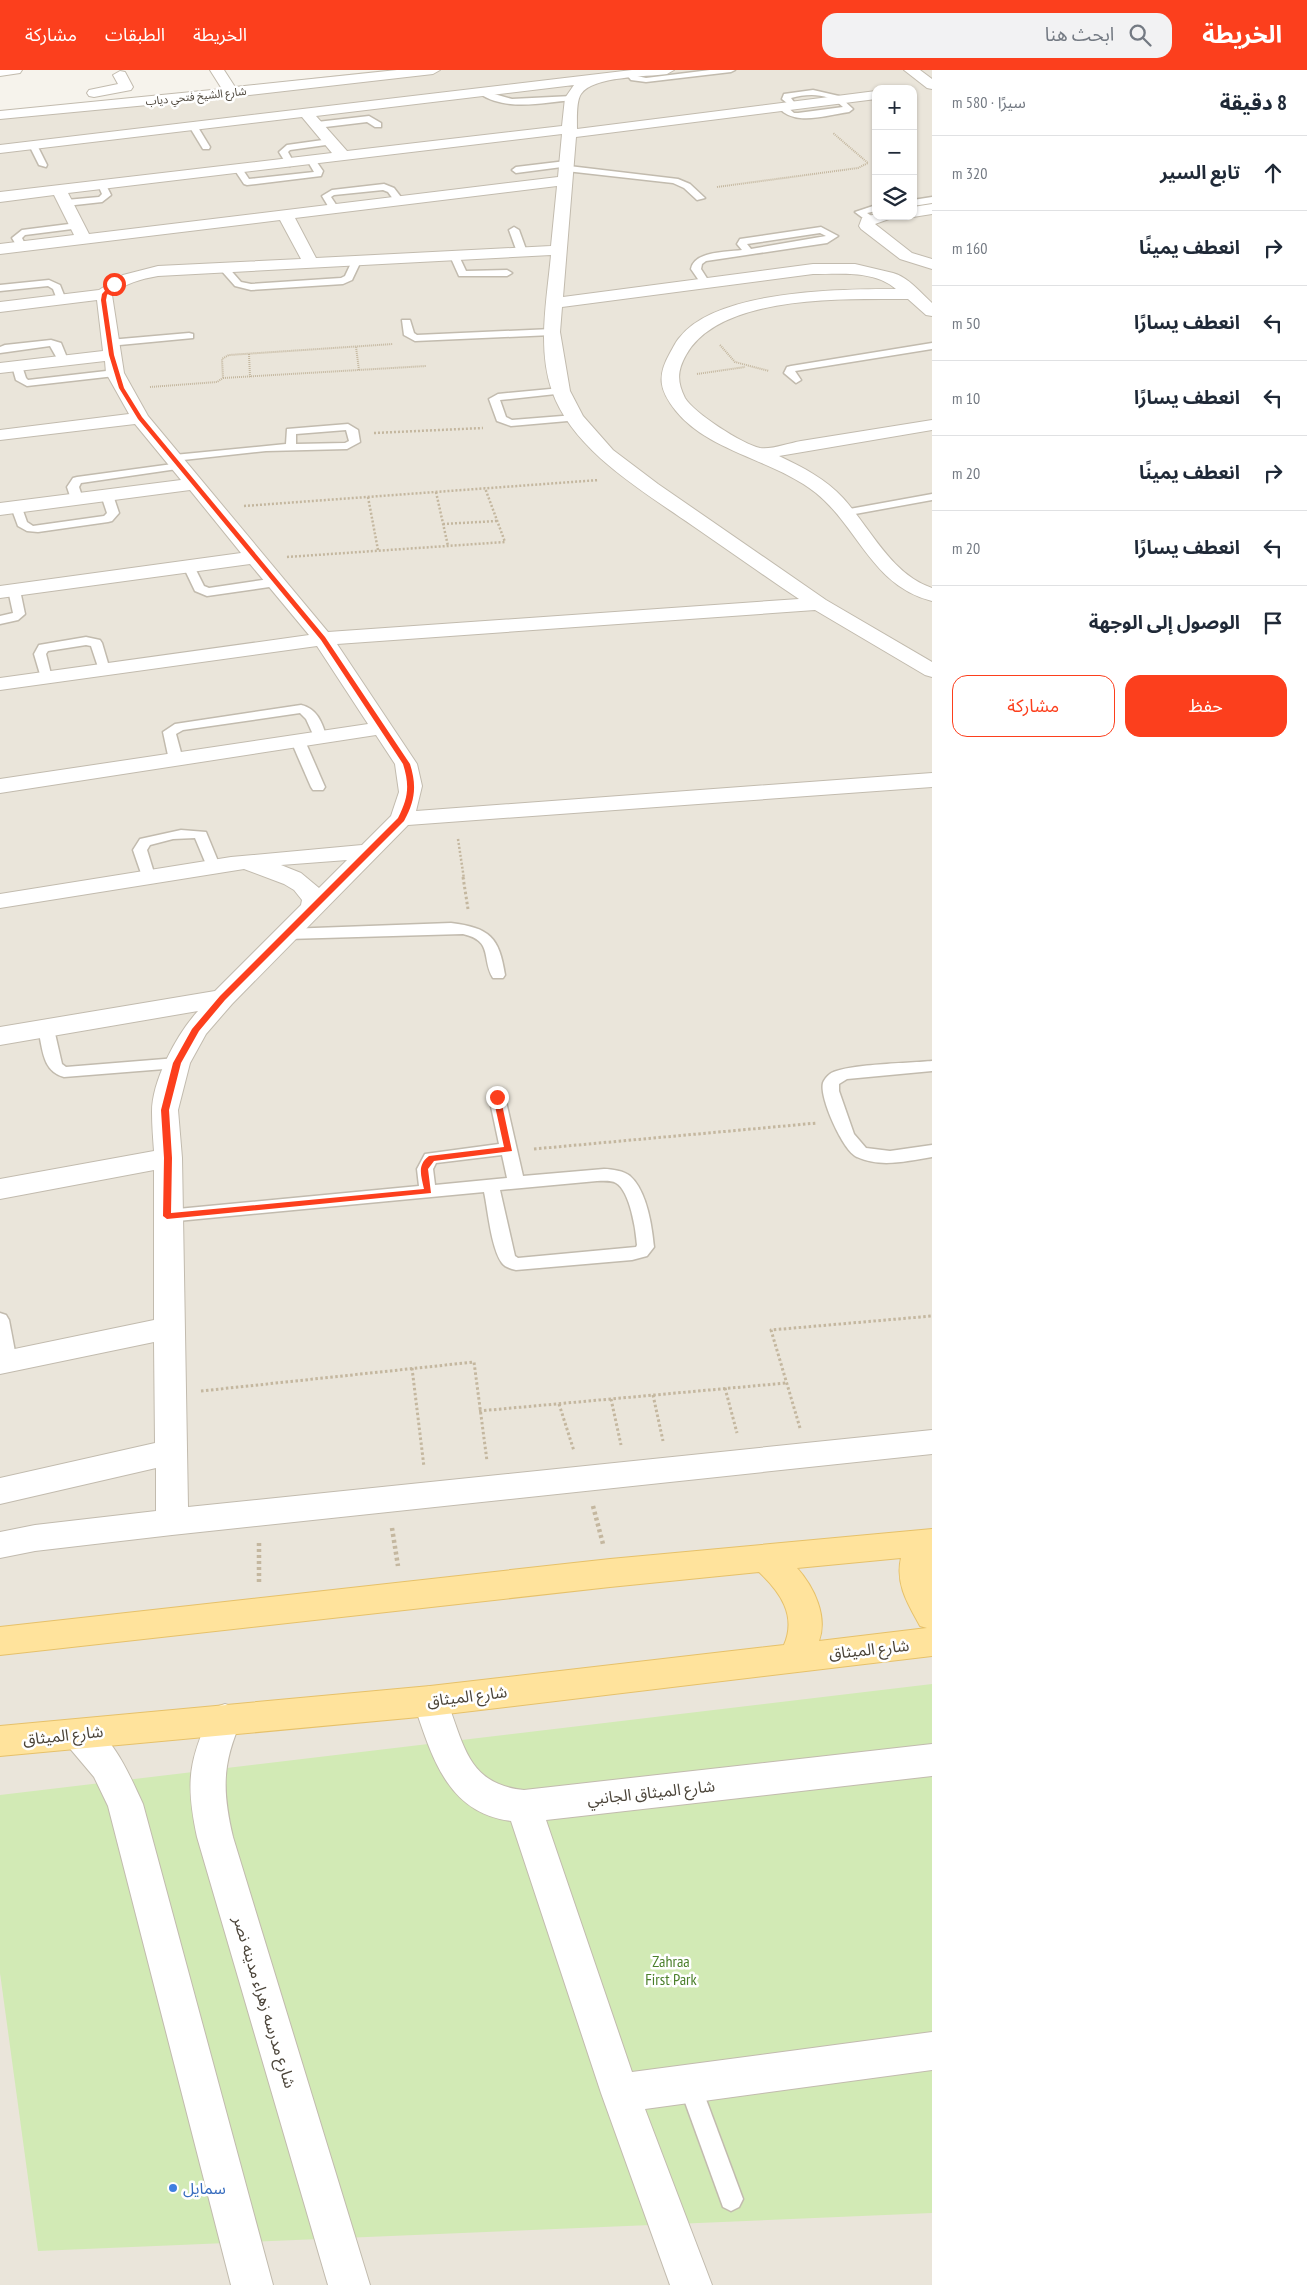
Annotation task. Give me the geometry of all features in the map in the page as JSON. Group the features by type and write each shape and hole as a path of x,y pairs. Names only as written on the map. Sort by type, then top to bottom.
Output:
{"main road":[{"path":"0,1641 765,1558 927,1543"},
{"path":"927,1543 914,1567 918,1594 932,1616"},
{"path":"765,1558 788,1578 802,1604 805,1632 795,1657"},
{"name":"شارع الميثاق","path":"0,1741 430,1701 932,1642"}],"street":[{"path":"218,70 232,93"},
{"path":"292,70 302,85"},
{"name":"شارع الشيخ فتحي دياب","path":"0,115 232,93 391,72 433,70"},
{"path":"0,149 667,70"},
{"path":"911,70 932,85"},
{"path":"391,72 412,100"},
{"path":"62,109 65,101 72,98 126,87 120,75"},
{"path":"591,79 575,91 572,98 552,332 556,369 561,391 575,418 606,454 637,477 819,604 932,671"},
{"path":"0,197 63,197 102,185 872,96"},
{"path":"306,113 343,156"},
{"path":"0,249 81,232 285,214 399,201 566,171"},
{"path":"63,197 81,232"},
{"path":"917,211 932,209"},
{"path":"285,214 311,263"},
{"path":"872,218 867,221 867,226 894,248 906,256 932,264"},
{"path":"0,307 104,294 114,284 133,276 158,271 558,250"},
{"path":"554,303 813,269 855,269 893,278 932,311"},
{"path":"104,294 114,365 140,418 323,639 406,764 412,782 410,801 401,819 223,998 196,1029 177,1063 165,1110 168,1158 168,1328 171,1394 172,1522"},
{"path":"914,294 849,294 792,297 742,309 702,326 676,350 669,378 681,405 710,431 795,470 824,490 902,582 921,593 932,595"},
{"path":"4,367 63,360 114,365"},
{"path":"0,435 140,418"},
{"path":"759,454 932,425"},
{"path":"9,508 195,484"},
{"path":"7,591 256,558"},
{"path":"0,684 323,639 819,604"},
{"path":"0,786 382,728"},
{"path":"401,819 932,780"},
{"path":"0,901 221,864 305,854 371,851"},
{"path":"221,864 248,863 281,872 314,895 316,902 312,909"},
{"path":"0,1036 223,998"},
{"path":"0,1190 168,1158"},
{"path":"4,1362 168,1328"},
{"path":"0,1544 35,1538 172,1522 490,1489 588,1492 628,1474 932,1442"},
{"path":"0,1491 171,1452"},
{"name":"شارع الميثاق الجانبي","path":"430,1701 454,1766 470,1788 495,1802 524,1806 932,1760"},
{"name":"شارع مدرسه زهراء مدينه نصر","path":"225,1719 212,1746 206,1775 207,1804 350,2285"},
{"path":"79,1734 106,1766 125,1804 252,2285"},
{"path":"524,1806 620,2093 691,2285"},
{"path":"620,2093 932,2051"}],"lane":[{"path":"630,74 634,78 646,80 731,70"},
{"path":"483,92 488,97 507,101 572,98"},
{"path":"788,106 794,116 849,109 839,100"},
{"path":"317,125 369,118 378,125"},
{"path":"193,126 206,146"},
{"path":"290,163 283,152 287,148 330,142"},
{"path":"33,145 43,165"},
{"path":"238,169 247,182 259,182 318,174 319,171 312,160"},
{"path":"516,170 566,171 676,181 700,198"},
{"path":"917,202 932,200"},
{"path":"514,230 522,252"},
{"path":"705,282 696,268 697,263 702,259 827,240 833,236 821,230 743,241 742,244 748,251"},
{"path":"455,256 462,274 506,273"},
{"path":"224,268 241,286 261,286 343,281 349,278 356,261"},
{"path":"0,288 49,283 56,287 61,300"},
{"path":"406,322 410,337 552,332"},
{"path":"4,367 27,383 114,365 189,336"},
{"path":"0,350 9,347 51,344 59,348 63,360"},
{"path":"793,377 789,371 796,368 932,346"},
{"path":"561,391 505,396 494,399 501,419 511,423 575,418"},
{"path":"77,499 73,486 77,480 177,462 291,447 351,445 355,442 354,434 352,428 348,427 294,429 290,433 291,447"},
{"path":"9,508 22,524 31,529 38,529 108,519 113,513 107,495"},
{"path":"844,513 932,498"},
{"path":"189,566 199,588 207,592 276,582"},
{"path":"0,620 19,614 7,591"},
{"path":"46,678 40,654 43,648 86,641 96,643 104,670"},
{"path":"176,760 169,732 180,727 301,709 308,712 311,716 321,738"},
{"path":"298,741 318,787"},
{"path":"148,876 141,846 152,840 188,834 201,835 221,864"},
{"path":"287,934 451,928 471,930 487,937 494,949 498,974"},
{"path":"46,1029 54,1064 57,1069 64,1072 177,1063"},
{"path":"932,1066 836,1077 831,1083 831,1091 842,1121 852,1144 858,1152 869,1156 932,1152"},
{"path":"497,1097 516,1183"},
{"path":"428,1191 424,1169 425,1163 432,1158 509,1150"},
{"path":"167,1216 491,1185 516,1183 597,1175 611,1175 624,1180 632,1188 646,1247 641,1252 632,1254 516,1264 509,1260 506,1254 491,1185"},
{"path":"0,1320 4,1362"},
{"path":"689,2083 731,2199"}],"path":[{"path":"691,190 858,168 868,163 811,115"},
{"path":"702,326 735,362 793,377"},
{"path":"222,378 223,357 394,344 410,337"},
{"path":"356,347 359,370"},
{"path":"250,354 250,377"},
{"path":"114,365 212,383 222,378 426,366"},
{"path":"669,378 747,366"},
{"path":"354,434 486,428 511,423"},
{"path":"215,508 637,477"},
{"path":"256,558 505,542 486,488"},
{"path":"436,492 448,546"},
{"path":"368,497 378,551"},
{"path":"443,524 497,521"},
{"path":"455,815 471,930"},
{"path":"509,1150 842,1121"},
{"path":"809,1455 771,1330 932,1316"},
{"path":"171,1394 474,1362 490,1489"},
{"path":"412,1368 427,1495"},
{"path":"479,1412 786,1383"},
{"path":"725,1388 744,1462"},
{"path":"653,1395 670,1470"},
{"path":"611,1399 628,1474"},
{"path":"559,1404 597,1521"},
{"path":"392,1528 394,1543"},
{"path":"258,1541 259,1565"}],"shaded area":[{"path":"382,70 932,70 932,2285 0,2285 0,114"}],"green space":[{"name":"Zahraa First Park","path":"932,1684 932,2213 38,2251 0,1973 0,1795"}],"place":[{"name":"سمايل","path":"173,2188"}],"route":[{"path":"114,284 104,294 104,300 111,355 115,373 122,388 140,418 323,639 406,764 412,782 410,801 401,819 223,998 196,1029 177,1063 165,1110 168,1158 167,1216 428,1191 424,1169 425,1163 432,1158 509,1149 497,1097"}]}
